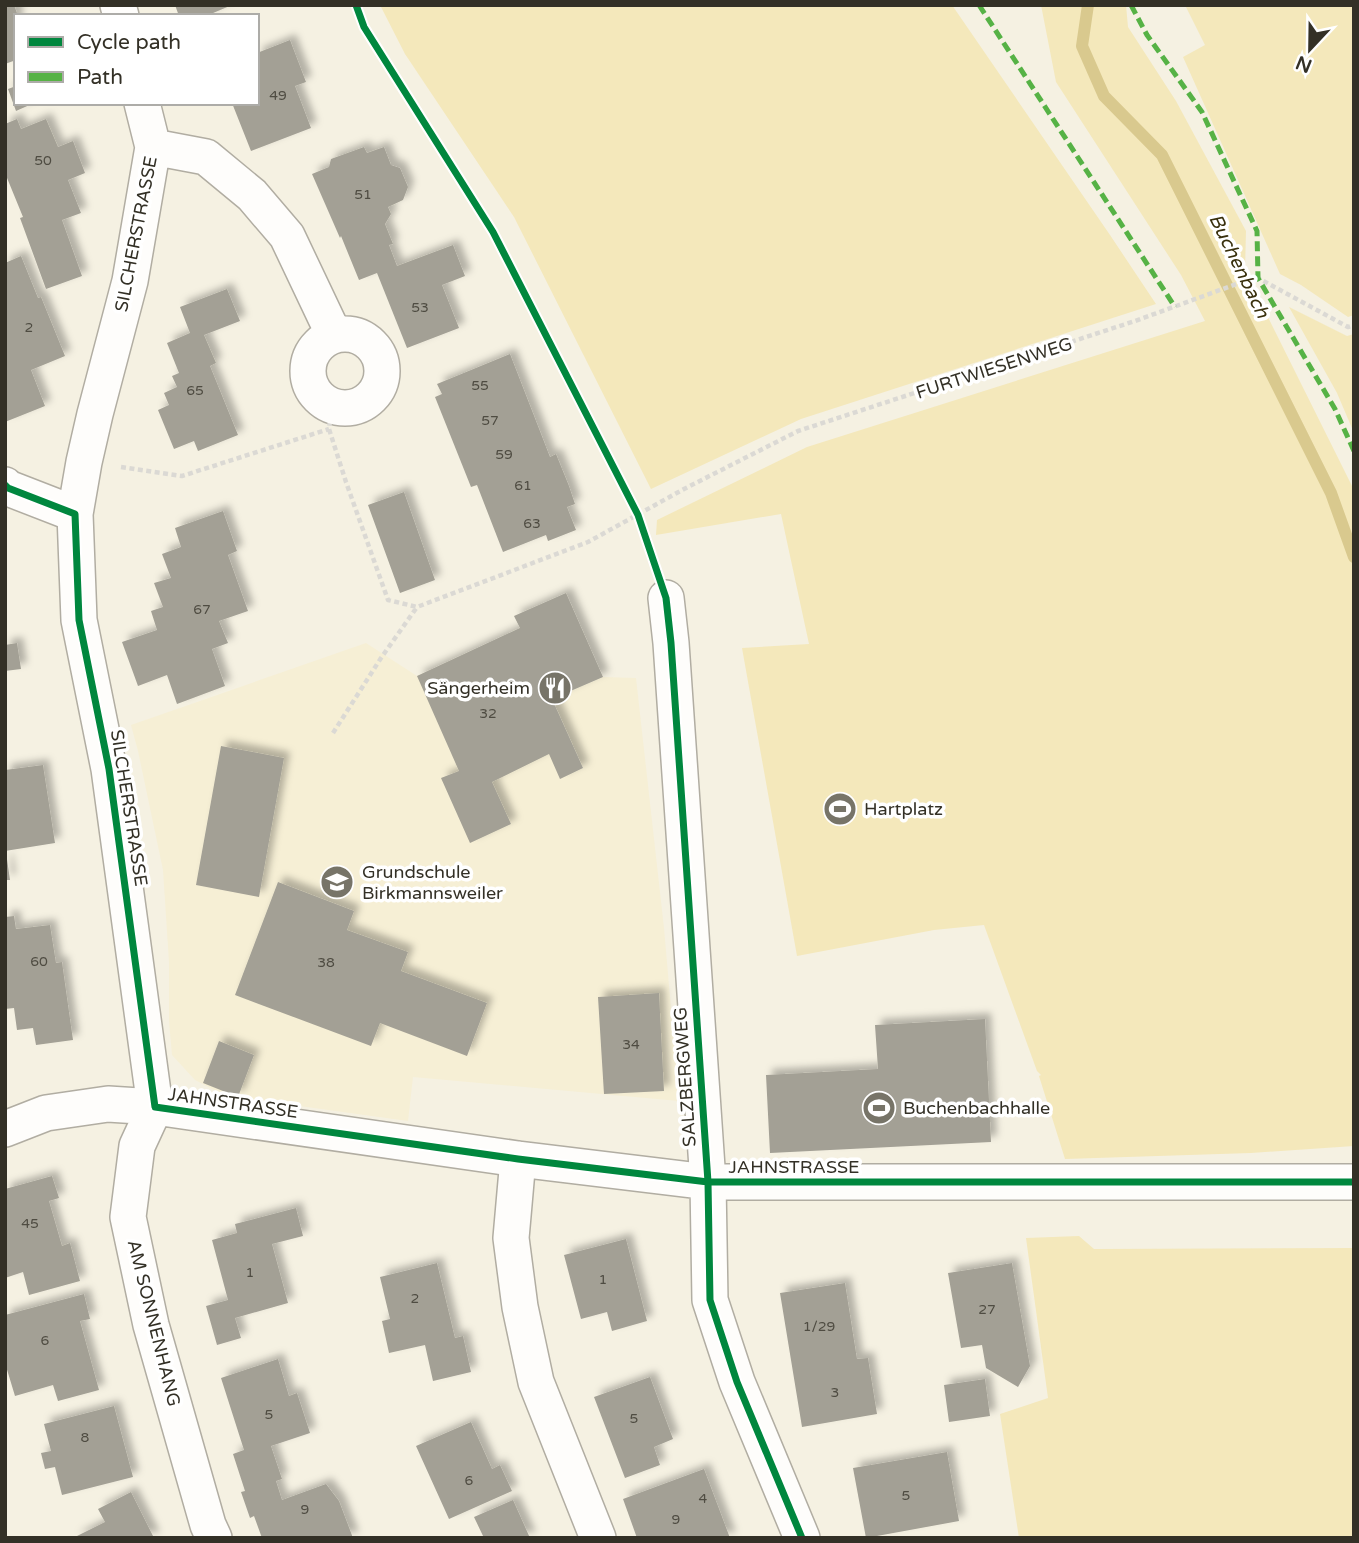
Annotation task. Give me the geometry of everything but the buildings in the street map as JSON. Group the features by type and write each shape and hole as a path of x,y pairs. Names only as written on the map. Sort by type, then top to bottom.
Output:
{"street":[{"name":"SILCHERSTRASSE","path":"142,105 153,147 130,281 84,462 75,514 79,620 108,769 155,1107"},
{"name":"SILCHERSTRASSE","path":"153,147 206,157 252,195 287,236 334,335"},
{"path":"347,334 370,344 378,354 382,366 381,379 368,400 357,407 344,408 331,416 309,381 310,358 324,340 334,335 347,334"},
{"path":"5,485 75,514"},
{"name":"SALZBERGWEG","path":"666,598 708,1182 710,1300 737,1382 802,1538"},
{"name":"JAHNSTRASSE","path":"5,1129 46,1113 108,1104 155,1107 518,1159 708,1182 1354,1182"},
{"name":"AM SONNENHANG","path":"155,1107 138,1146 128,1217 150,1325 214,1538"},
{"path":"518,1159 511,1238 522,1320 536,1382 598,1538"}],"path":[{"path":"84,462 182,476 331,416 346,482 388,600 417,607 333,733"}],"shaded area":[{"path":"380,5 952,5 1156,304 801,419 651,489 514,217 405,54"},
{"path":"1041,5 1126,5 1128,27 1176,101 1246,231 1245,271 1354,490 1354,1146 1251,1153 1065,1159 1039,1076 1041,1075 1037,1071 984,925 934,930 797,956 742,648 809,644 781,514 656,535 657,520 807,447 1205,321 1181,275 1056,82"},
{"path":"1185,5 1354,5 1354,315 1348,317 1280,274 1183,57 1205,45"},
{"path":"1289,307 1347,336 1354,334 1354,433 1337,393"},
{"name":"Grundschule Birkmannsweiler","path":"528,625 560,778 583,768 552,699 603,677 636,678 664,928 679,1101 413,1077 408,1121 226,1096 195,1080 172,1055 163,870 131,725 366,643 417,676"},
{"path":"1079,1236 1094,1249 1354,1248 1354,1538 1019,1538 1000,1414 1048,1398 1026,1238"}],"waterway":[{"name":"Buchenbach","path":"1088,5 1082,46 1104,96 1162,155 1331,493 1354,557"}],"marked path":[{"path":"979,5 1175,307"},
{"path":"1131,5 1147,35 1202,112 1257,231 1258,278 1335,409 1354,451"}],"cycle path":[{"path":"356,5 364,27 493,232 638,515 666,598 708,1182 710,1300 737,1382 802,1538"},
{"path":"5,485 75,514 79,620 109,769 155,1107 518,1159 708,1182 1354,1182"}],"place":[{"name":"Sängerheim","path":"555,688"},
{"name":"Hartplatz","path":"840,809"},
{"name":"Grundschule Birkmannsweiler","path":"337,882"},
{"name":"Buchenbachhalle","path":"879,1108"}]}
